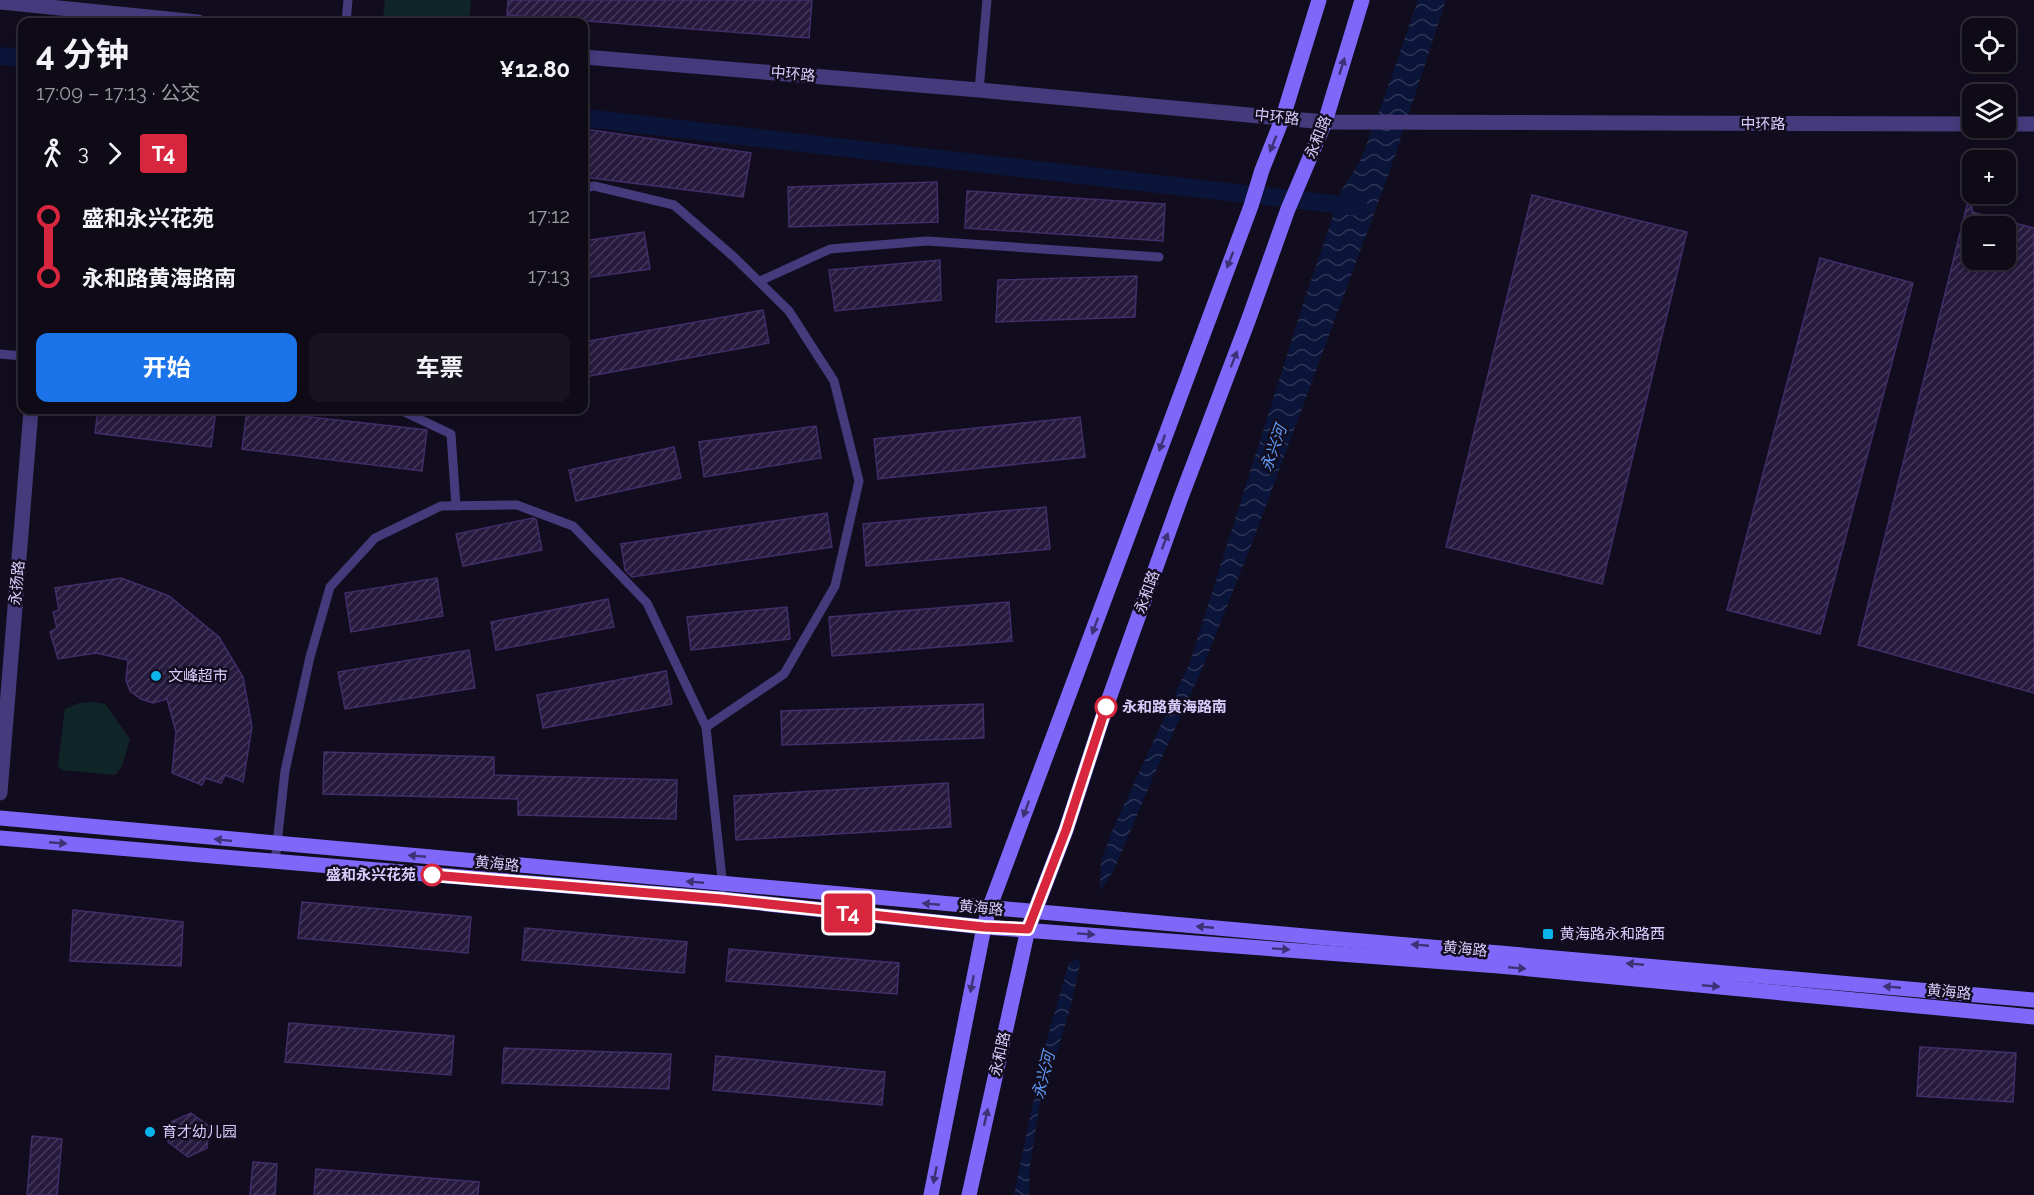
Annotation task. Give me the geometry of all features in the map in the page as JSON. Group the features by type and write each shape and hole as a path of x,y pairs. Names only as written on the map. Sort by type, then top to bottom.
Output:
{"main road":[{"path":"931,1195 989,909 1251,206 1283,117 1319,0"},
{"name":"永和路","path":"969,1195 1028,929 1066,830 1106,706 1180,500 1288,208 1325,122 1362,0"},
{"name":"黄海路","path":"0,818 722,892 984,927 1499,966 2034,1017"},
{"name":"黄海路","path":"0,838 274,861 989,909 2034,1000"}],"street":[{"path":"0,2 151,18"},
{"name":"中环路","path":"588,57 1325,122 1962,124"},
{"path":"2016,124 2034,124"},
{"name":"永扬路","path":"0,793 31,414"}],"lane":[{"path":"346,18 348,0"},
{"path":"979,90 987,0"},
{"path":"588,187 594,186 674,205 760,281 789,310 834,381 859,481 835,586 784,674 706,727"},
{"path":"760,281 830,249 927,241 1159,257"},
{"path":"0,354 18,356"},
{"path":"408,414 451,434 456,506"},
{"path":"274,861 285,771 310,657 330,586 375,538 441,506 517,505 573,526 647,603 706,727 722,892"}],"green space":[{"path":"385,0 471,0 469,18 383,18"},
{"path":"79,703 105,704 130,739 122,766 115,775 62,770 58,766 65,709"}],"water":[{"name":"永兴河","path":"1418,0 1446,0 1392,165 1257,530 1202,669 1114,870 1100,891 1101,862 1112,831 1190,662 1306,295 1342,190 1361,159"},
{"name":"永兴河","path":"1078,958 1080,965 1071,1005 1040,1102 1030,1165 1029,1195 1014,1195 1044,1050 1069,963"}],"building":[{"path":"508,0 812,0 809,38 588,21 588,18 507,15"},
{"path":"588,130 751,153 743,197 588,178"},
{"path":"937,182 938,222 789,227 788,187"},
{"path":"967,191 1165,204 1163,241 965,228"},
{"path":"1532,195 1687,232 1602,584 1446,547"},
{"path":"1967,205 1972,205 1972,212 1988,216 1964,216"},
{"path":"2016,223 2034,228 2034,693 1858,645 1962,225 1962,270 2016,270"},
{"path":"644,232 650,269 588,277 588,240"},
{"path":"1820,258 1913,283 1820,634 1727,610"},
{"path":"940,260 941,300 835,311 829,270"},
{"path":"1137,276 1135,317 996,322 998,280"},
{"path":"763,310 769,343 588,376 588,341"},
{"path":"97,414 215,414 211,447 95,433"},
{"path":"246,414 283,414 427,430 422,471 242,449"},
{"path":"1080,417 1085,457 878,479 874,439"},
{"path":"816,426 821,458 704,477 699,442"},
{"path":"674,447 681,478 576,501 569,470"},
{"path":"1046,507 1050,549 866,566 863,524"},
{"path":"827,513 832,547 632,577 625,570 621,544"},
{"path":"536,519 542,550 463,566 456,534"},
{"path":"121,578 169,596 219,637 243,677 252,727 243,782 225,775 221,783 205,778 202,785 172,773 176,732 167,699 153,703 141,699 130,691 126,680 128,660 96,653 58,659 50,632 57,628 53,612 59,610 55,588"},
{"path":"437,578 443,616 351,632 345,593"},
{"path":"608,599 614,627 496,650 491,622"},
{"path":"1009,602 1012,641 832,656 829,617"},
{"path":"787,607 790,639 691,650 687,617"},
{"path":"469,650 475,688 345,709 338,672"},
{"path":"666,671 672,704 543,728 537,695"},
{"path":"983,704 984,738 782,745 781,711"},
{"path":"324,752 494,757 494,775 677,780 676,819 518,815 518,799 323,794"},
{"path":"948,783 951,827 736,840 734,796"},
{"path":"302,902 471,917 468,953 298,938"},
{"path":"73,910 183,922 181,966 70,961"},
{"path":"525,928 687,942 684,973 522,960"},
{"path":"729,949 899,963 897,994 726,981"},
{"path":"289,1023 454,1036 451,1075 285,1062"},
{"path":"1920,1047 2016,1053 2013,1102 1917,1096"},
{"path":"504,1048 671,1054 669,1089 502,1083"},
{"path":"716,1056 885,1072 882,1105 713,1090"},
{"path":"191,1113 209,1126 207,1148 188,1157 168,1142 171,1122"},
{"path":"32,1136 62,1139 57,1195 27,1195"},
{"path":"253,1162 277,1164 275,1195 250,1195"},
{"path":"316,1169 479,1182 478,1195 314,1195"}],"waterway":[{"path":"0,56 18,58"},
{"path":"588,118 1359,207"}],"bus line":[{"name":"T4","path":"432,875 721,899 984,927 1028,929 1066,830 1106,707"}],"place":[{"name":"文峰超市","path":"156,676"},
{"name":"永和路黄海路南","path":"1106,707"},
{"name":"盛和永兴花苑","path":"432,875"},
{"name":"黄海路永和路西","path":"1548,934"},
{"name":"育才幼儿园","path":"150,1132"}]}
